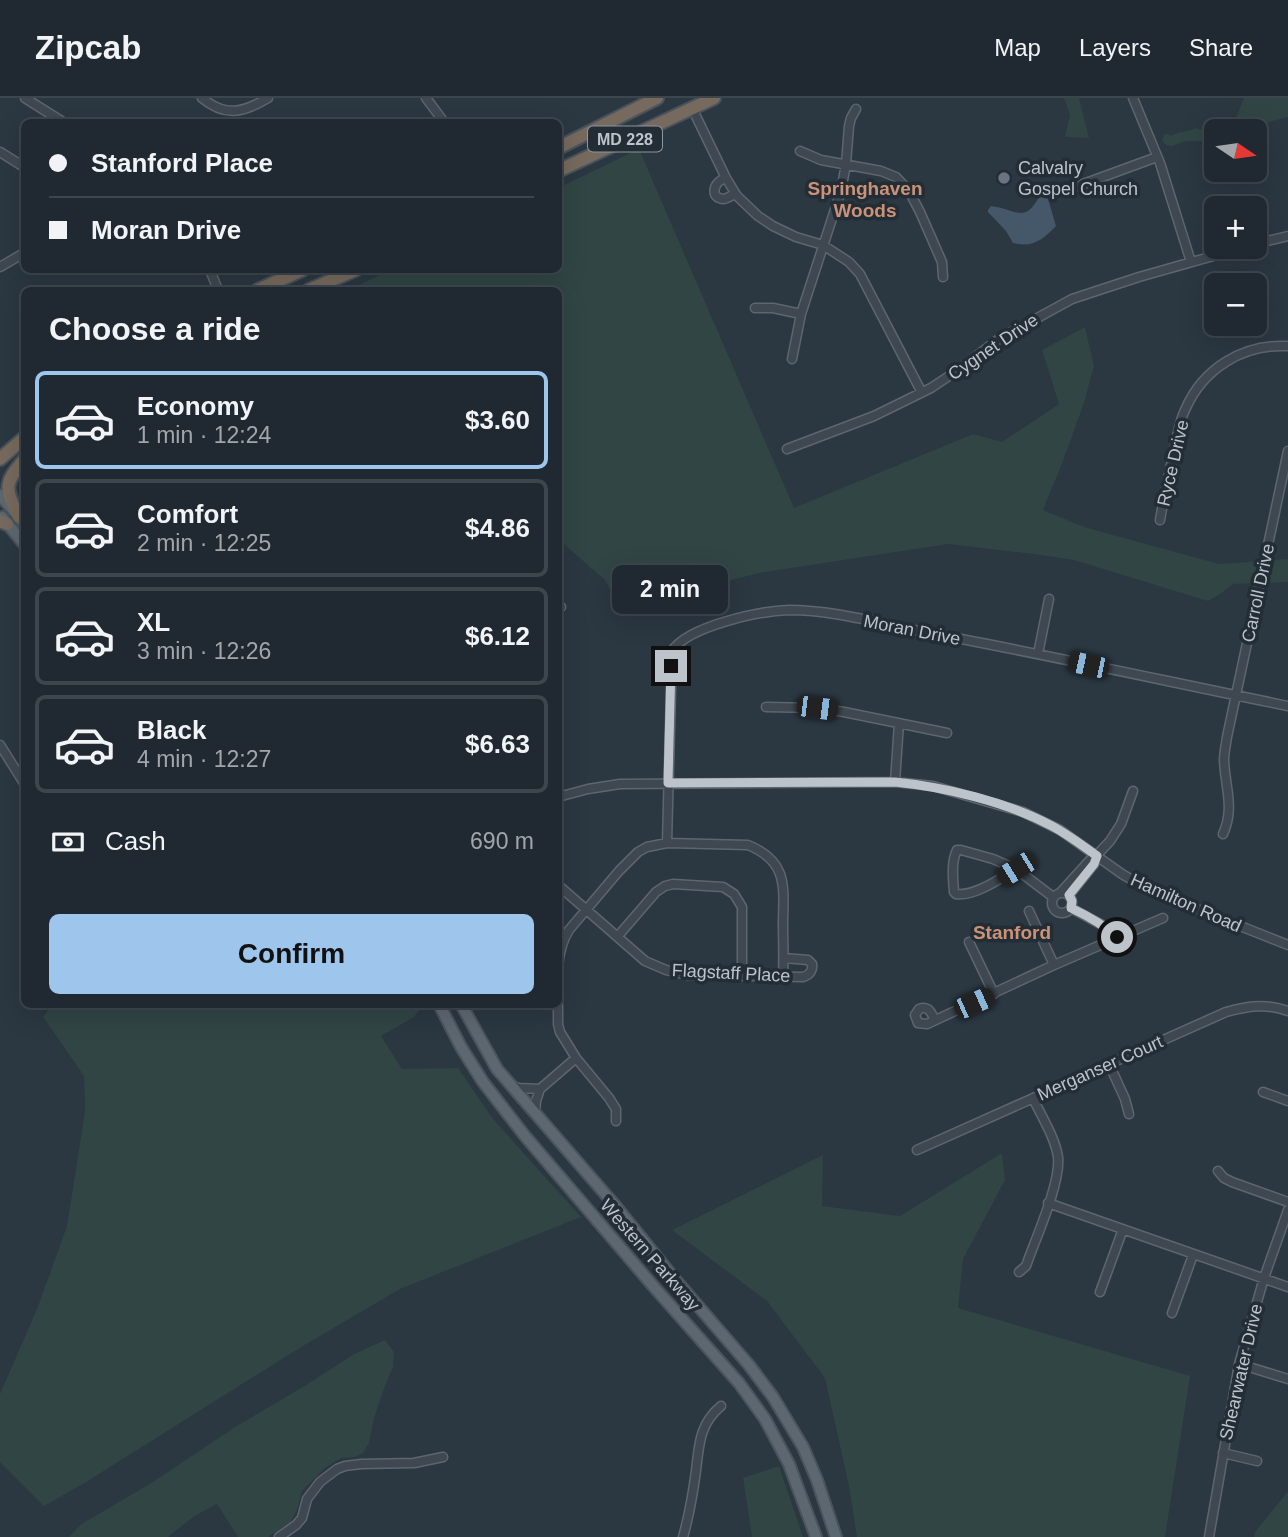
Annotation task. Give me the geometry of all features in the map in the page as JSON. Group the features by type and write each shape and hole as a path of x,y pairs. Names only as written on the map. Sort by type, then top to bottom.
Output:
{"highway":[{"name":"MD 228","path":"562,146 657,98"},
{"name":"MD 228","path":"562,169 714,98"},
{"path":"265,287 295,273"},
{"path":"316,287 348,273"},
{"path":"0,451 21,441"},
{"path":"0,459 21,442"},
{"path":"0,478 21,460"},
{"path":"10,520 8,488 12,474 21,462"}],"main road":[{"path":"0,495 21,539"},
{"name":"Western Parkway","path":"441,1008 483,1082 525,1136 739,1383 765,1419 789,1464 816,1537"},
{"name":"Western Parkway","path":"463,1008 497,1069 510,1086 613,1203 749,1365 790,1422 817,1479 836,1537"},
{"path":"660,1294 675,1280"}],"street":[{"path":"25,98 58,119"},
{"path":"202,98 218,108 234,111 251,108 268,98"},
{"path":"426,98 442,119"},
{"path":"1136,99 1171,196 1191,262"},
{"path":"692,108 735,194 773,226 822,245 849,262 860,274 921,391"},
{"path":"792,359 801,314 841,191 850,118 856,109"},
{"path":"800,151 821,160 881,171 895,177 909,191 920,212 942,262 943,277"},
{"path":"0,152 21,165"},
{"path":"1064,191 1157,157"},
{"path":"726,178 720,179 716,184 716,195 724,199 735,194"},
{"path":"1267,241 1288,236"},
{"path":"0,267 21,255"},
{"name":"Cygnet Drive","path":"787,449 874,416 942,381 999,339 1072,299 1204,258"},
{"path":"755,309 773,308 801,314"},
{"name":"Ryce Drive","path":"1160,520 1184,411 1197,388 1214,369 1236,356 1273,345 1288,346"},
{"name":"Carroll Drive","path":"1223,834 1229,822 1230,808 1224,758 1288,451"},
{"path":"1038,654 1049,599"},
{"name":"Moran Drive","path":"668,783 672,651 683,639 714,625 750,614 789,610 836,615 1288,706"},
{"path":"766,707 829,710 947,733"},
{"path":"895,782 899,723"},
{"path":"0,745 21,778"},
{"name":"Hamilton Road","path":"562,796 620,784 895,782 933,786 1023,812 1060,830 1149,891 1288,945"},
{"path":"667,843 668,783"},
{"path":"1071,908 1062,913 1055,911 1051,905 1116,832 1133,791"},
{"path":"562,943 586,909 638,852 649,846 667,843 748,845 771,858 780,872 784,887 783,976"},
{"path":"1016,869 968,894 954,892 955,853 961,849 1016,869 1072,901 1071,908"},
{"path":"618,936 656,892 665,886 673,884 723,887 734,894 742,907 742,975"},
{"name":"Flagstaff Place","path":"562,888 645,961 666,971 687,975 807,976 812,967 808,960 783,958"},
{"path":"1071,908 1094,919 1117,937"},
{"path":"1029,911 1054,965"},
{"path":"935,1020 1163,918"},
{"path":"969,942 994,994"},
{"name":"Merganser Court","path":"917,1150 1226,1012 1266,1005 1288,1011"},
{"path":"558,1008 560,1032 576,1058 610,1098 616,1108 616,1121"},
{"path":"535,1114 540,1088 576,1058"},
{"path":"1109,1063 1129,1114"},
{"path":"510,1086 540,1088"},
{"path":"1264,1092 1288,1101"},
{"path":"1019,1272 1026,1266 1057,1174 1058,1157 1054,1143 1032,1098"},
{"path":"1218,1171 1232,1182 1288,1202"},
{"path":"1048,1203 1288,1287"},
{"name":"Shearwater Drive","path":"1209,1537 1239,1364 1264,1278 1288,1210"},
{"path":"1100,1292 1123,1229"},
{"path":"1172,1313 1193,1255"},
{"path":"1239,1364 1288,1379"},
{"path":"683,1537 696,1473 699,1441 708,1420 721,1406"},
{"path":"1223,1453 1257,1461"},
{"path":"279,1537 302,1518 307,1499 320,1482 337,1469 361,1464 414,1463 443,1457"}],"green space":[{"path":"1064,98 1079,98 1089,138 1065,137 1070,115"},
{"path":"1244,98 1288,98 1288,117 1267,122 1267,119 1236,118"},
{"path":"1195,128 1204,130 1204,141 1186,141 1172,146 1162,141 1164,135"},
{"path":"639,149 794,508 973,434 1002,442 1059,404 1042,350 1085,327 1094,366 1084,403 1043,510 1084,527 1219,564 1288,559 1288,582 1233,584 1208,601 1074,560 948,544 759,573 620,608 605,580 562,542 562,287 354,287 385,273 562,273 562,186"},
{"path":"50,1008 421,1008 414,1017 381,1036 402,1069 458,1068 493,1119 581,1217 400,1289 44,1506 0,1462 0,1394 37,1309 67,1226 85,1111 84,1076 43,1017"},
{"path":"1002,1153 1005,1180 963,1259 958,1308 1190,1376 1165,1537 857,1537 849,1486 825,1378 767,1301 672,1230 823,1155 822,1206 900,1216"},
{"path":"385,1340 394,1352 393,1367 374,1418 369,1443 363,1453 355,1457 341,1458 325,1468 302,1491 290,1523 268,1537 238,1537 217,1504 193,1517 168,1537 69,1537 80,1525 153,1482 235,1427 354,1354"},
{"path":"779,1466 803,1537 752,1537 743,1478"},
{"path":"1288,1491 1288,1537 1254,1537 1255,1532"}],"water":[{"path":"1042,194 1048,199 1056,226 1037,242 1013,243 988,210 991,206 1024,212 1030,210"}],"place":[{"name":"Calvalry Gospel Church","path":"1004,178"}],"district":[{"name":"Springhaven Woods","path":"865,199"},
{"name":"Stanford","path":"1012,932"}],"route":[{"path":"671,666 668,783 895,782 933,786 1023,812 1060,830 1097,856 1094,864 1069,895 1071,908 1094,919 1117,937"}]}
